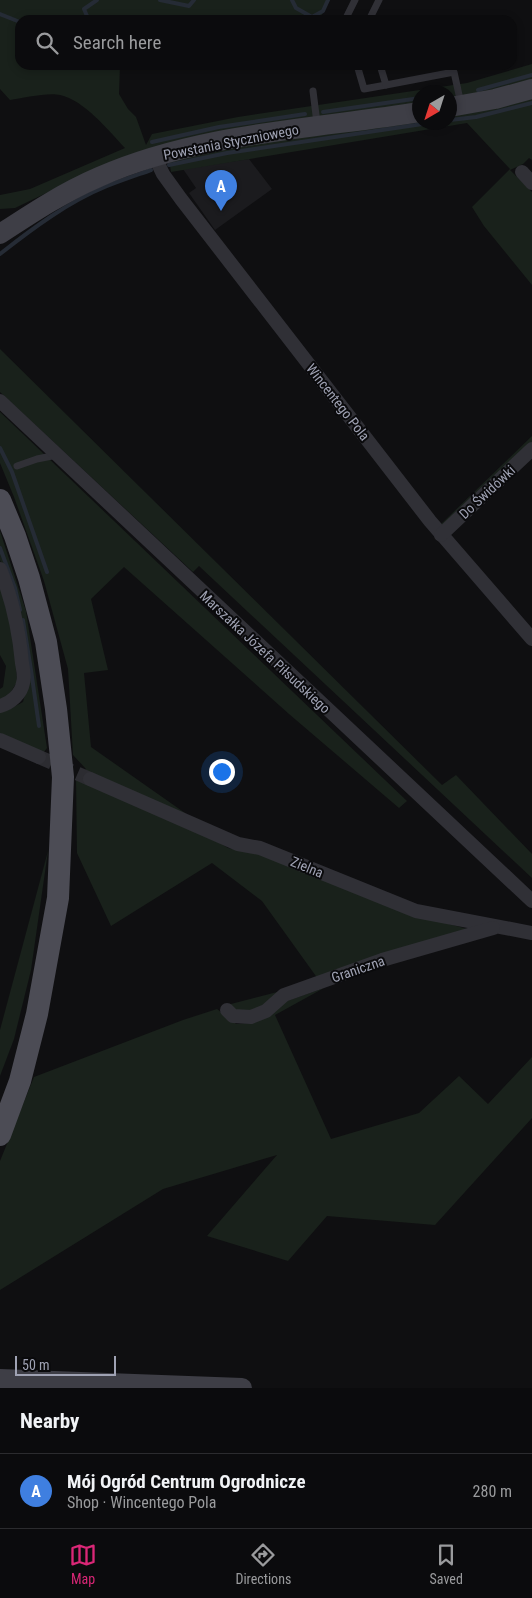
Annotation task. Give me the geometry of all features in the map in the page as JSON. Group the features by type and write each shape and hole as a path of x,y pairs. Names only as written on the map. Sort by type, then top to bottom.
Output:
{"main road":[{"path":"457,106 532,90"},
{"name":"Powstania Styczniowego","path":"0,234 43,206 98,177 155,157 198,145 412,113"},
{"path":"0,500 15,536 29,578 46,642 56,708 63,777 58,898 37,1014 20,1081 0,1135"},
{"path":"0,1104 37,1014"},
{"path":"0,1379 153,1387 242,1388"}],"street":[{"name":"Wincentego Pola","path":"155,157 163,174 181,199 441,535 532,640"},
{"path":"522,172 532,183"},
{"name":"Marszałka Józefa Piłsudskiego","path":"0,401 532,901"},
{"name":"Do Świdówki","path":"441,535 532,449"},
{"path":"0,569 11,596 24,681 20,692 12,700 0,706"},
{"path":"0,740 39,757"},
{"name":"Zielna","path":"90,779 238,844 260,848 416,911 496,928 532,933"},
{"name":"Graniczna","path":"228,1010 233,1016 251,1017 266,1011 284,995 382,960 496,928"}],"lane":[{"path":"348,15 355,0"},
{"path":"372,15 379,0"},
{"path":"358,70 364,89 454,72 454,85"},
{"path":"382,70 386,85"},
{"path":"313,92 317,126"},
{"path":"17,466 37,459 58,455"}],"shaded area":[{"path":"0,0 330,0 322,15 15,15 15,70 120,70 119,94 128,109 136,117 146,145 152,134 238,117 412,91 412,104 86,174 15,208 0,209 0,195 30,189 125,148 87,109 69,98 49,94 10,100 0,89"},
{"path":"532,64 532,83 457,98 457,85 454,85 517,70"},
{"path":"532,98 532,160 529,158 523,164 510,170 532,192 532,285 484,226 472,207 510,169 467,123 457,125 457,114"},
{"path":"412,122 412,130 425,130 171,172 169,160 246,145"},
{"path":"249,159 272,189 215,230 189,193 196,188 183,169"},
{"path":"0,349 442,785 456,775 532,854 532,878 199,566 193,572 0,392"},
{"path":"0,412 407,801 399,808 289,714 124,567 91,599 108,670 84,673 91,747 185,813 183,816 83,773 86,769 73,755 68,669 44,581 0,463"},
{"path":"532,436 532,445 444,529 440,525"},
{"path":"0,531 26,611 47,748 43,753 0,733 0,711 6,711 23,702 28,682 19,612 0,560"},
{"path":"0,586 15,639 17,682 9,695 0,700 0,689 3,687 6,666 0,655"},
{"path":"76,779 202,832 228,848 259,854 398,910 471,930 318,979 262,901 212,863 111,926 77,853"},
{"path":"48,851 31,970 14,1039 0,1076 0,1030"},
{"path":"324,988 275,1015 331,1139 419,1113 459,1076 488,1104 532,1057 532,1118 435,1225 327,1216 288,1261 207,1236 277,1155 163,1189 0,1290 0,1161 34,1077 183,1020 217,1009 236,1024 250,1023 287,1001"},
{"path":"285,990 260,1010 235,1013 227,1005"}],"waterway":[{"path":"87,15 84,9 97,0"},
{"path":"160,0 189,6 194,0"},
{"path":"292,0 296,8 308,15"},
{"path":"316,15 323,11 328,0"},
{"path":"0,14 15,20"},
{"path":"478,90 532,75"},
{"path":"323,112 412,99"},
{"path":"457,119 476,117 532,103"},
{"path":"152,142 219,127 305,114"},
{"path":"169,165 227,153 412,126"},
{"path":"0,254 38,225 78,200 107,186 151,170"},
{"path":"0,448 12,472 47,572"},
{"path":"0,548 15,588 20,610"},
{"path":"23,620 39,726"}],"tunnel":[{"path":"39,757 90,779"}],"place":[{"name":"Mój Ogród Centrum Ogrodnicze","path":"221,211"}]}
